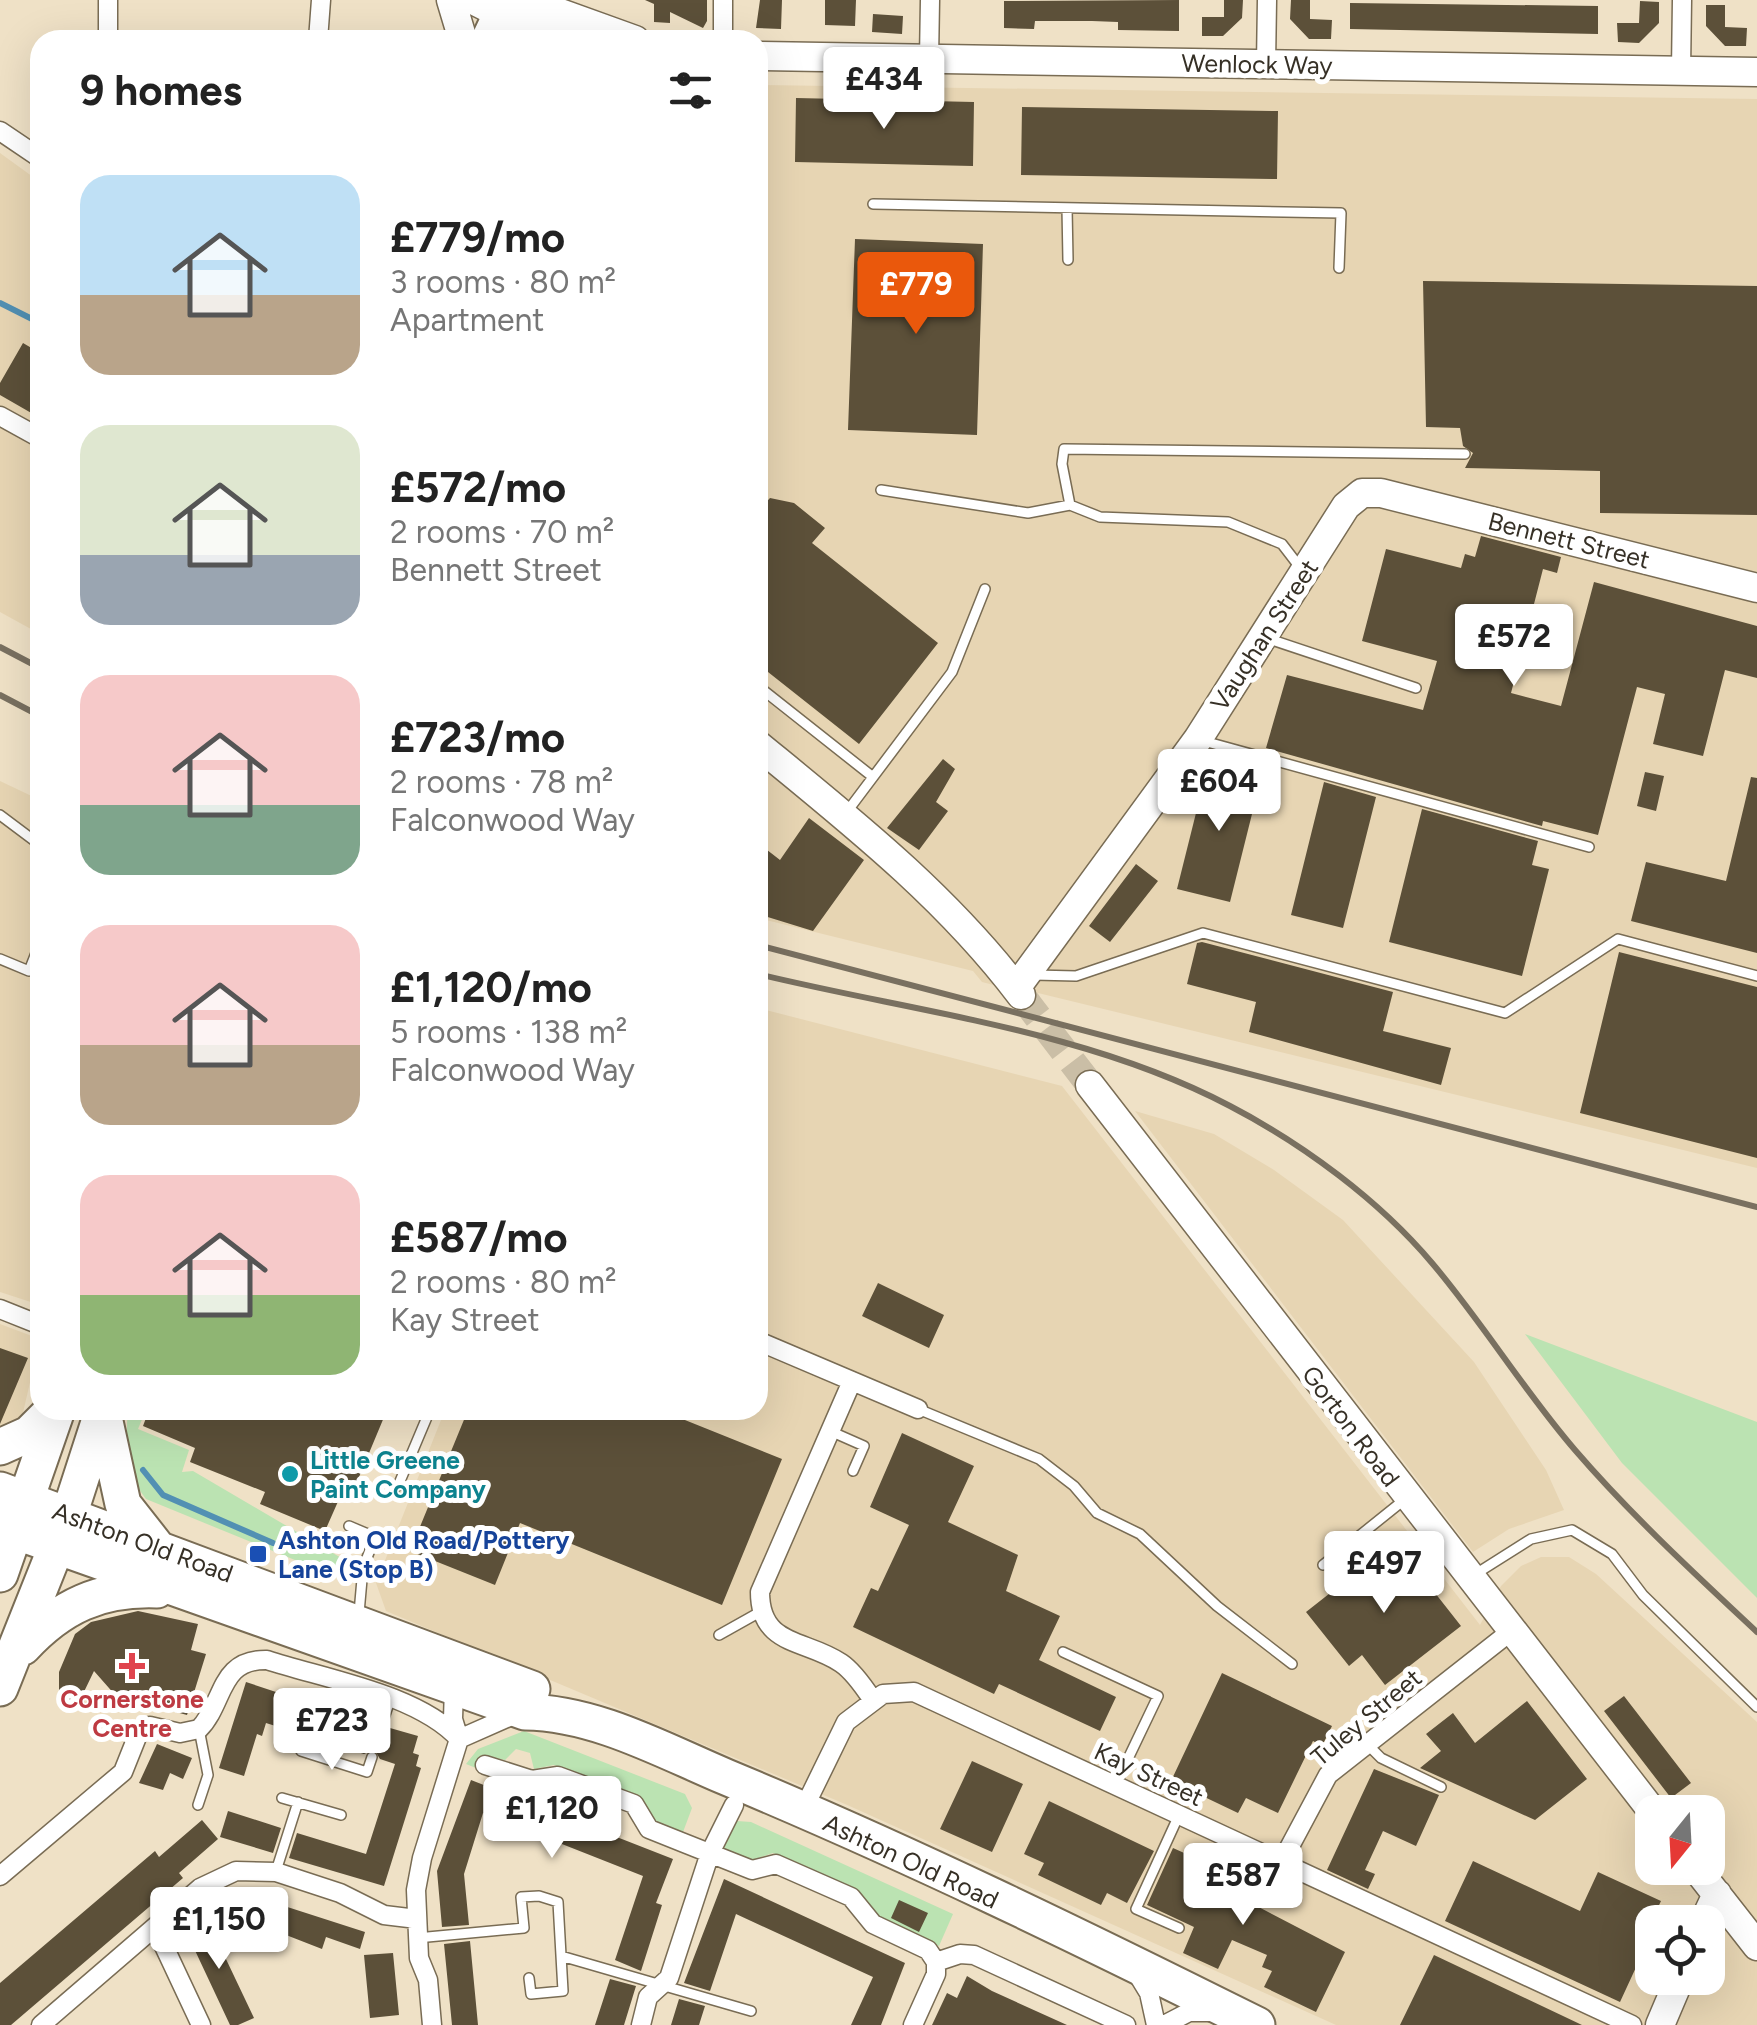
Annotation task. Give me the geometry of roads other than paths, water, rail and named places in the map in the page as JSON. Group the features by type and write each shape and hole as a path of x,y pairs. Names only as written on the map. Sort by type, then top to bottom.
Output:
{"highway":[{"path":"0,1447 29,1434 45,1420"},
{"path":"0,1688 54,1420"},
{"path":"32,1520 77,1420"},
{"path":"0,1574 97,1420"},
{"path":"104,1420 124,1504 156,1546"},
{"name":"Ashton Old Road","path":"32,1520 156,1546 356,1621 536,1691 542,1712"},
{"name":"Ashton Old Road","path":"32,1520 188,1593 454,1687 617,1732 803,1810 1243,2018"},
{"path":"8,1642 38,1631 82,1600 140,1589 188,1593"}],"street":[{"path":"108,0 108,30"},
{"path":"319,30 321,0"},
{"path":"451,0 459,30"},
{"path":"587,0 604,29"},
{"path":"723,0 723,30"},
{"path":"929,59 930,0"},
{"path":"1266,64 1267,0"},
{"path":"1681,70 1682,0"},
{"path":"514,14 604,29"},
{"path":"514,14 548,30"},
{"name":"Wenlock Way","path":"768,56 1757,72"},
{"path":"0,130 30,151"},
{"path":"0,416 30,432"},
{"name":"Vaughan Street","path":"1021,986 1198,739 1346,506 1362,493 1380,492"},
{"name":"Bennett Street","path":"1380,492 1757,588"},
{"path":"768,753 960,919 1021,986"},
{"name":"Gorton Road","path":"1090,1085 1639,1795"},
{"path":"0,1309 30,1321"},
{"path":"768,1345 918,1408"},
{"path":"803,1810 846,1722 872,1699 842,1663 777,1634 760,1612 760,1592 852,1381"},
{"name":"Tuley Street","path":"1281,1862 1328,1775 1510,1632"},
{"path":"0,1876 123,1772 139,1732 150,1726 180,1733 199,1729 232,1670 256,1660 390,1700 443,1721 459,1739"},
{"path":"432,2025 417,1929 422,1858 459,1739 453,1719 454,1687"},
{"name":"Kay Street","path":"872,1699 914,1692 1632,2025"},
{"path":"459,1739 498,1718 542,1712"},
{"path":"485,1765 532,1780 558,1776 634,1804 649,1828 710,1854 752,1870 776,1864 851,1897 873,1924 928,1950 936,1962 936,1974 912,2025"},
{"path":"641,2025 648,1997 669,1978 710,1854 734,1806"},
{"path":"41,2025 216,1877 255,1869 276,1872 340,1893 417,1929"},
{"path":"1710,1885 1757,1946"},
{"path":"1712,1905 1717,1894"},
{"path":"155,1926 201,2025"},
{"path":"936,1962 960,1954 974,1955 1126,2025"},
{"path":"1133,1966 1150,1992 1156,2025"},
{"path":"1660,2025 1673,1995"},
{"path":"1164,2025 1189,2012 1243,2018"}],"lane":[{"path":"873,204 1341,213 1339,268"},
{"path":"1067,208 1068,260"},
{"path":"1070,505 1062,464 1064,449 1465,454"},
{"path":"881,490 1028,514 1070,505 1100,517 1228,522 1282,544 1304,572"},
{"path":"844,815 952,672 985,588"},
{"path":"1263,636 1416,688"},
{"path":"768,694 873,777"},
{"path":"1198,739 1588,847"},
{"path":"0,815 30,838"},
{"path":"1021,986 1076,976 1203,933 1506,1013 1618,939 1757,976"},
{"path":"0,959 30,968"},
{"path":"918,1408 1039,1459 1074,1486 1097,1513 1140,1534 1217,1606 1292,1664"},
{"path":"398,1486 426,1420"},
{"path":"830,1432 864,1446 853,1471"},
{"path":"1323,1565 1406,1498"},
{"path":"348,1526 375,1537 363,1568 356,1621"},
{"path":"1468,1578 1531,1540 1572,1530 1612,1554 1643,1595 1757,1707"},
{"path":"719,1634 760,1612"},
{"path":"1063,1652 1158,1696 1115,1786"},
{"path":"381,1727 390,1700"},
{"path":"198,1805 208,1775 199,1729"},
{"path":"1368,1745 1380,1758 1441,1787"},
{"path":"302,1751 368,1772 372,1756"},
{"path":"282,1798 341,1815"},
{"path":"276,1872 298,1802"},
{"path":"1179,1815 1136,1909 1179,1928"},
{"path":"417,1929 524,1928 521,1897 539,1896 558,1902 564,1991 531,1994 529,1978"},
{"path":"561,1956 751,2012"}],"waterway":[{"path":"0,303 30,318"},
{"path":"143,1470 163,1495 273,1543"}],"tunnel":[{"path":"1021,995 1090,1085"}],"railway":[{"path":"0,647 30,663"},
{"path":"0,695 30,711"},
{"path":"768,948 1757,1207"},
{"path":"768,976 998,1026 1117,1059 1175,1080 1285,1138 1339,1175 1411,1240 1596,1474 1757,1632"}],"place":[{"name":"Little Greene Paint Company","path":"290,1474"},
{"name":"Ashton Old Road/Pottery Lane (Stop B)","path":"258,1554"},
{"name":"Cornerstone Centre","path":"132,1666"}]}
